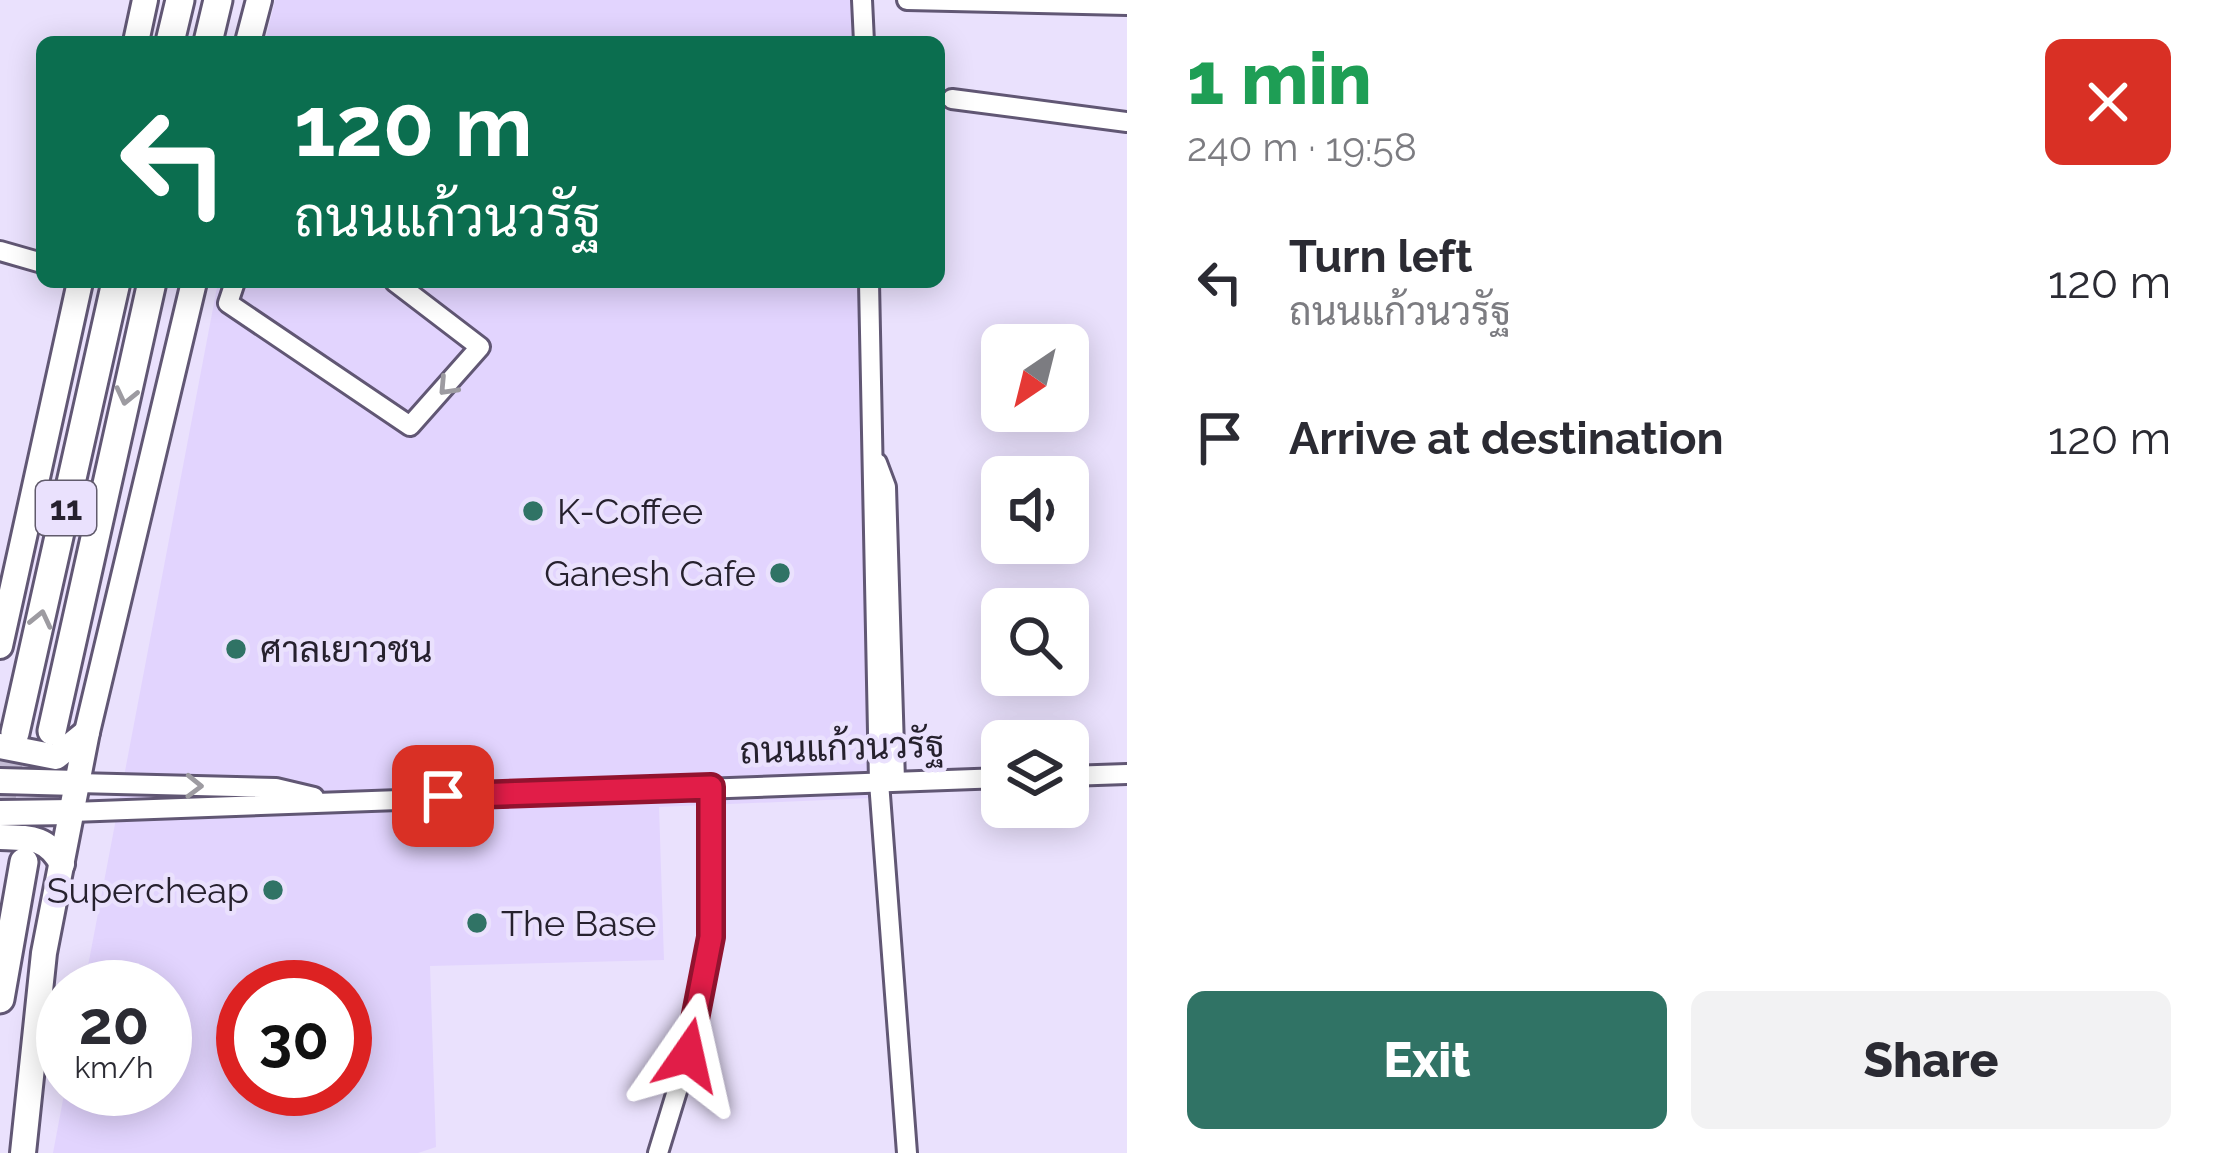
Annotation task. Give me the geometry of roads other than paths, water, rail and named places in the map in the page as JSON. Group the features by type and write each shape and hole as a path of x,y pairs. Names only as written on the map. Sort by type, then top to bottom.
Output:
{"highway":[{"path":"171,36 180,0"},
{"path":"209,36 218,0"},
{"name":"11","path":"8,740 115,288"},
{"name":"11","path":"52,730 151,288"},
{"path":"0,999 24,862"}],"main road":[{"path":"137,36 146,0"},
{"path":"250,36 259,0"},
{"path":"0,646 79,288"},
{"path":"23,1153 44,953 76,783 193,288"},
{"path":"8,740 56,757 86,732"},
{"name":"ถนนแก้วนวรัฐ","path":"0,781 76,783"},
{"name":"ถนนแก้วนวรัฐ","path":"0,813 72,812"},
{"path":"0,837 38,838 54,849 62,864"}],"street":[{"path":"862,0 863,36"},
{"path":"907,0 1127,5"},
{"path":"952,98 1127,122"},
{"path":"0,251 36,261"},
{"path":"234,288 228,304 410,427 480,347 403,288"},
{"path":"869,288 871,447 879,486 887,782 908,1153"},
{"path":"1089,775 1127,774"},
{"name":"ถนนแก้วนวรัฐ","path":"72,812 981,779"},
{"name":"ถนนแก้วนวรัฐ","path":"76,783 276,788 324,800"},
{"path":"658,1153 688,1055 711,937 711,787"}],"tunnel":[{"path":"0,808 15,733"}],"place":[{"name":"K-Coffee","path":"533,511"},
{"name":"Ganesh Cafe","path":"780,573"},
{"name":"ศาลเยาวชน","path":"236,649"},
{"name":"Supercheap","path":"273,890"},
{"name":"The Base","path":"477,923"}]}
